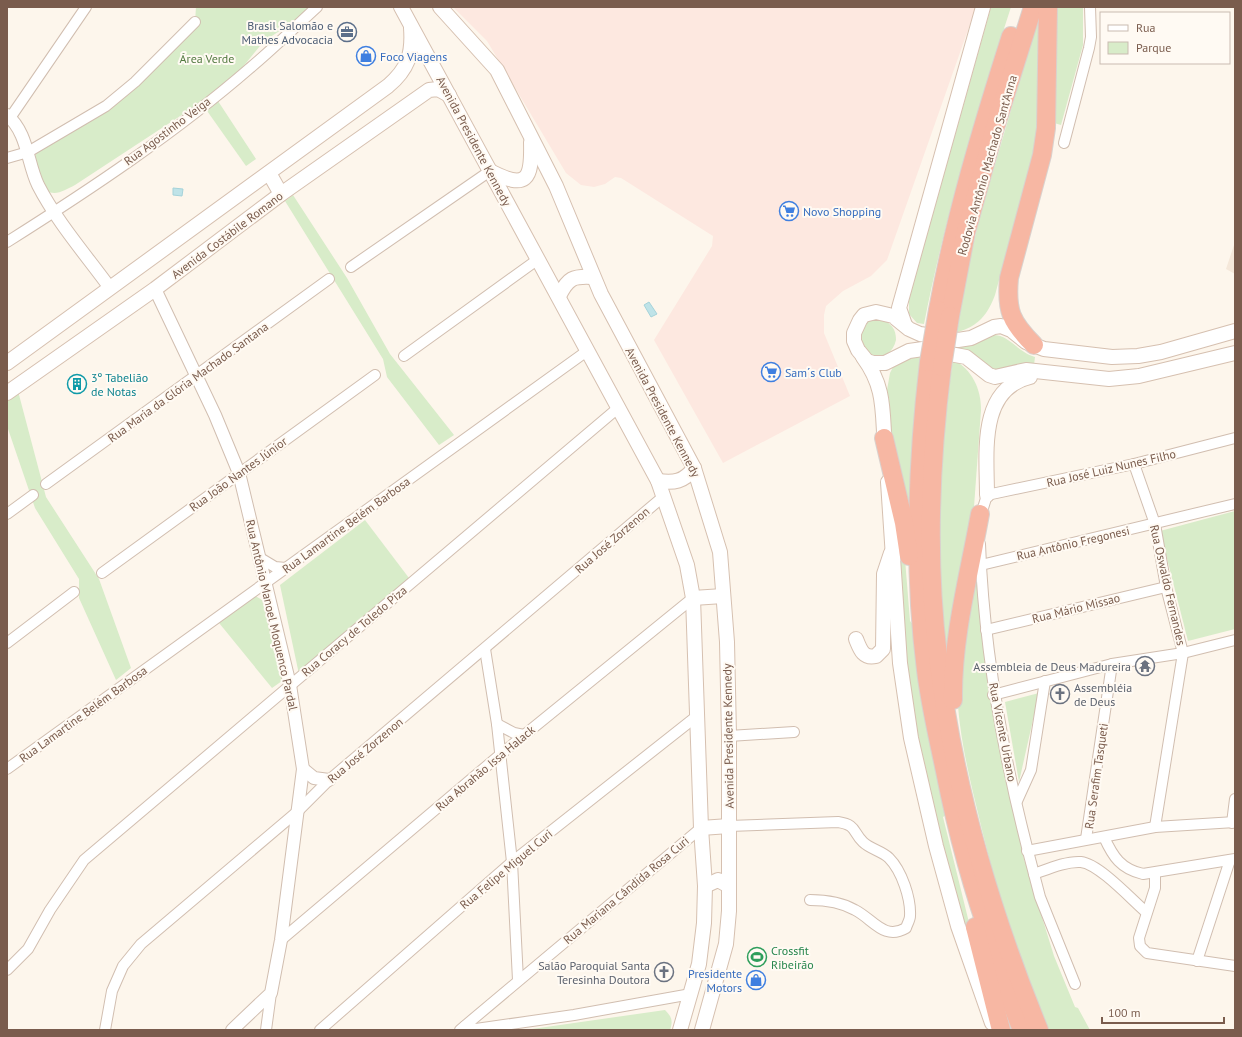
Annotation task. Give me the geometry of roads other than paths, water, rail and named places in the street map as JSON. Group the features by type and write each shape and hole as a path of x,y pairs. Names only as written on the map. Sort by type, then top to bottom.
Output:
{"highway":[{"name":"Rodovia Antônio Machado Sant'Anna","path":"1020,7 969,173 950,246 944,313 936,364 923,413 918,515 919,589 926,669 937,735 992,902 1039,1030"},
{"name":"Rodovia Antônio Machado Sant'Anna","path":"944,313 994,131 1033,7"},
{"path":"1034,345 1021,332 1011,315 1007,292 1009,278 1042,155 1046,128 1048,7"},
{"name":"Rodovia Antônio Machado Sant'Anna","path":"936,364 936,411 931,492 932,567 938,655 958,802 981,912 1022,1030"},
{"path":"884,438 908,544 926,669"},
{"path":"980,514 958,633 953,680 958,802 958,854 1001,1030"},
{"path":"1029,1005 1042,1030"}],"main road":[{"name":"Avenida Presidente Kennedy","path":"401,7 658,481 687,565 692,598 700,828 705,886 704,923 699,964 680,1030"},
{"name":"Avenida Presidente Kennedy","path":"440,7 497,70 531,140 556,186 592,277 694,468 720,552 729,736 729,886 726,944 702,1030"},
{"path":"905,325 900,308 983,7"},
{"name":"Avenida Costábile Romano","path":"7,363 400,76 412,44 411,24"},
{"name":"Avenida Costábile Romano","path":"7,392 155,289 281,194 429,90 438,89 449,95"},
{"path":"490,171 512,181 522,180 528,174 532,166 531,140"},
{"path":"269,173 281,194"},
{"path":"910,271 891,302 876,312 864,315 856,327 854,341 871,367 880,387 893,545 900,663 906,711 919,778 960,932 996,1030"},
{"path":"559,296 564,285 570,280 578,276 592,277"},
{"path":"876,312 893,316 920,334 958,340 971,338 994,327 1001,326 1044,349 1112,357 1138,356 1161,352 1235,331"},
{"path":"862,355 867,361 879,364 909,351 923,349 966,357 989,375 995,377 1026,370 1109,379 1140,376 1235,353"},
{"path":"987,495 988,431 994,406 1014,382 1052,372"},
{"path":"658,481 676,482 686,478 694,468"},
{"path":"856,639 863,653 868,656 876,656 883,649 884,574 893,545"},
{"path":"692,598 723,596"},
{"path":"700,828 729,826"},
{"path":"705,886 718,880 729,886"}],"street":[{"path":"86,7 8,116 20,132 38,184 54,212 110,288"},
{"name":"Rua Agostinho Veiga","path":"7,242 54,212 179,125 249,69 317,7"},
{"path":"1064,143 1089,48 1091,37 1090,7"},
{"path":"7,158 28,152 106,106 135,82 195,22"},
{"path":"351,267 490,171"},
{"path":"404,356 537,260"},
{"name":"Rua Maria da Glória Machado Santana","path":"46,484 197,377 329,280"},
{"name":"Rua Antônio Manoel Moquenco Pardal","path":"155,289 197,377 239,473 290,685 303,769 281,940 266,1030"},
{"name":"Rua Lamartine Belém Barbosa","path":"7,769 587,351"},
{"name":"Rua João Nantes Júnior","path":"102,573 375,375"},
{"name":"Rua Coracy de Toledo Piza","path":"7,970 28,949 50,910 84,860 618,408"},
{"name":"Rua José Luiz Nunes Filho","path":"987,495 1134,464 1235,438"},
{"name":"Rua Oswaldo Fernandes","path":"1134,464 1154,524 1166,587 1183,653 1155,827"},
{"path":"7,514 33,495"},
{"path":"980,514 987,495"},
{"name":"Rua José Zorzenon","path":"105,1030 112,991 123,966 141,944 298,811 329,780 664,496"},
{"name":"Rua Antônio Fregonesi","path":"981,565 1235,504"},
{"name":"Rua Vicente Urbano","path":"980,514 981,565 986,630 994,695 1028,851 1040,897 1075,984"},
{"path":"260,558 275,567 286,568"},
{"name":"Rua Mário Missao","path":"986,630 1166,587"},
{"path":"7,643 74,592"},
{"name":"Rua Abrahão Issa Halack","path":"281,940 500,754 692,598"},
{"path":"994,695 1112,664 1183,653 1235,640"},
{"path":"485,649 497,724 512,862 518,980"},
{"name":"Rua Serafim Tasqueti","path":"1086,840 1112,664"},
{"path":"1017,801 1031,770 1045,681"},
{"name":"Rua Felipe Miguel Curi","path":"320,1030 512,862 697,716"},
{"path":"497,724 514,733 524,735"},
{"path":"729,736 794,732"},
{"path":"303,769 314,778 329,780"},
{"path":"1028,851 1155,827 1233,822 1235,799"},
{"path":"729,826 838,822 849,824 854,828 863,842 889,858 899,872 908,898 910,917 906,928 894,934 886,932 850,907 826,900 810,900"},
{"name":"Rua Mariana Cândida Rosa Curi","path":"462,1028 700,828"},
{"path":"1104,837 1110,851 1120,864 1130,871 1143,874 1233,860 1197,961"},
{"path":"1034,874 1069,863 1082,862 1094,866 1146,912"},
{"path":"1155,873 1155,888 1146,912 1139,938 1140,946 1147,953 1235,966"},
{"path":"232,1030 271,993"},
{"path":"462,1028 476,1029 574,1015 691,994"}],"water":[{"path":"173,188 183,189 182,196 173,195"},
{"path":"649,302 657,314 651,317 644,305"}],"place":[{"name":"Brasil Salomão e Mathes Advocacia","path":"347,32"},
{"name":"Foco Viagens","path":"366,56"},
{"name":"Novo Shopping","path":"789,211"},
{"name":"Sam´s Club","path":"771,372"},
{"name":"3º Tabelião de Notas","path":"77,384"},
{"name":"Assembleia de Deus Madureira","path":"1145,666"},
{"name":"Assembléia de Deus","path":"1060,694"},
{"name":"Crossfit Ribeirão","path":"757,957"},
{"name":"Salão Paroquial Santa Teresinha Doutora","path":"664,972"},
{"name":"Presidente Motors","path":"756,980"}],"park label":[{"name":"Área Verde","path":"207,58"}]}
